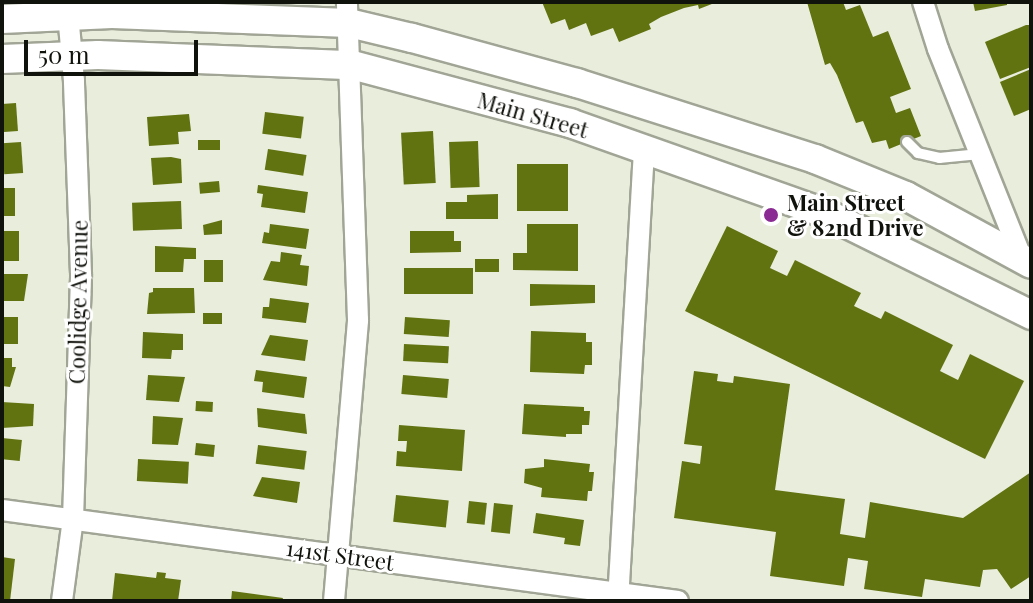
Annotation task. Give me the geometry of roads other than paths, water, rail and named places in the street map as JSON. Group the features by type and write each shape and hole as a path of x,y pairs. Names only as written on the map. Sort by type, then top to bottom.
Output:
{"main road":[{"name":"Main Street","path":"2,19 67,8 354,9 815,159 906,196 1026,262"},
{"name":"Main Street","path":"2,59 72,55 352,65 570,123 827,214 1031,315"}],"street":[{"path":"923,2 938,49 1026,262"},
{"name":"Coolidge Avenue","path":"62,601 73,519 81,274 72,55 67,8"},
{"path":"334,601 341,555 358,320 352,65 354,9"},
{"path":"618,597 644,150"},
{"name":"141st Street","path":"2,510 341,555 618,597 678,601"}],"lane":[{"path":"907,142 918,153 939,158 982,154"}],"place":[{"name":"Main Street & 82nd Drive","path":"771,215"}]}
